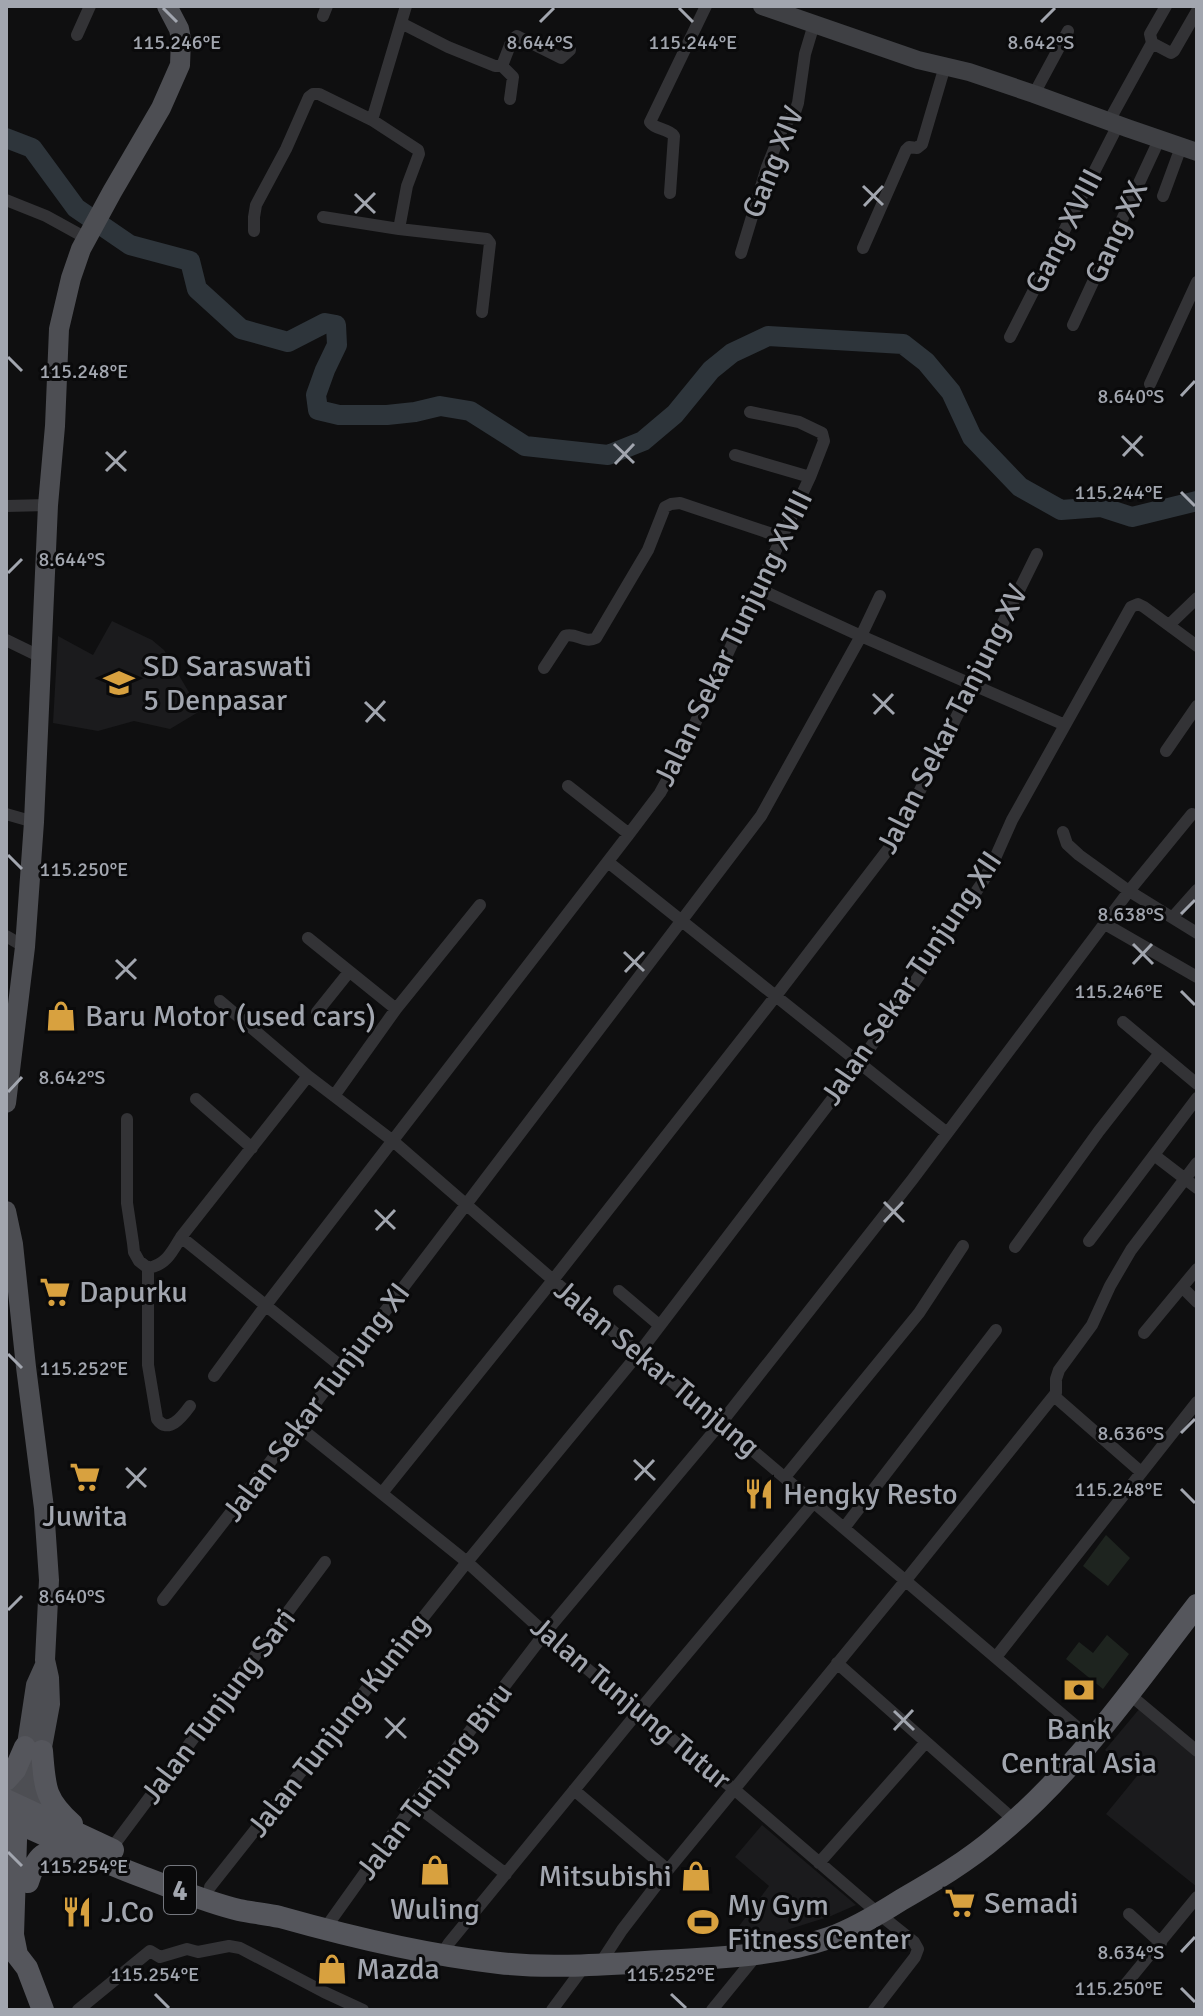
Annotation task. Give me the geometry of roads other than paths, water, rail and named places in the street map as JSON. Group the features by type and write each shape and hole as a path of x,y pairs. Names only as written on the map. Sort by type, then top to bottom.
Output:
{"highway":[{"name":"4","path":"17,1817 88,1847 141,1877 238,1910 442,1954 527,1965 594,1964 725,1957 806,1945 834,1936 879,1914 956,1866 997,1836 1049,1787 1091,1739 1197,1605"},
{"path":"6,1780 34,1749"},
{"path":"34,1749 49,1798 88,1847"},
{"path":"17,1817 21,1888 15,1947 27,1968 43,2010"},
{"name":"4","path":"21,1888 35,1863 50,1851 88,1847 111,1849 240,1897 277,1916"}],"main road":[{"path":"6,1103 10,1032 25,947 34,822 59,329 71,278 89,234 161,108 180,65 179,29 167,6"},
{"path":"773,8 918,60 1034,94 1189,149"},
{"path":"7,1224 13,1244 44,1508 49,1580 45,1665 50,1704 34,1749 17,1817"}],"street":[{"path":"77,35 90,6"},
{"path":"372,120 406,6"},
{"path":"670,193 674,136 650,122 706,6"},
{"name":"Gang XVIII","path":"1010,337 1152,43 1150,34 1166,6"},
{"path":"1152,43 1171,53 1197,11"},
{"path":"401,23 448,47 502,66 513,77 510,99"},
{"name":"Gang XIV","path":"741,253 767,167 783,127 798,103 805,54 814,24"},
{"path":"1034,94 1068,31"},
{"path":"502,66 515,36 561,58 570,50"},
{"path":"863,248 906,150 922,144 945,66"},
{"path":"254,231 256,205 313,94 319,94 372,120 419,152 407,186 399,229"},
{"name":"Gang XX","path":"1073,325 1159,140"},
{"path":"1163,196 1189,149"},
{"path":"6,200 89,234"},
{"path":"323,217 487,239 490,243 482,312"},
{"path":"1150,384 1197,282"},
{"name":"Jalan Sekar Tunjung XVIII","path":"214,1376 660,793 810,477 824,441 822,433 814,427 750,412"},
{"path":"735,455 810,477"},
{"path":"544,668 565,636 571,634 586,641 596,638 648,550 665,507 680,503 781,537"},
{"path":"6,506 48,505"},
{"name":"Jalan Sekar Tanjung XV","path":"382,1493 553,1280 896,839 1037,554"},
{"path":"757,588 1065,725"},
{"name":"Jalan Sekar Tunjung XI","path":"163,1600 343,1368 761,816 880,596"},
{"path":"1169,625 1197,598"},
{"name":"Jalan Sekar Tunjung XII","path":"639,1353 859,1064 982,883 1012,820 1131,607 1138,604 1197,646"},
{"path":"6,640 43,658"},
{"path":"1166,751 1197,706"},
{"path":"568,786 629,834"},
{"path":"6,814 34,822"},
{"name":"Jalan Tunjung Biru","path":"324,1930 414,1804 545,1633 721,1423 903,1192 1129,891 1192,814"},
{"path":"1063,832 1073,851 1129,891 1197,933"},
{"path":"608,862 947,1133"},
{"path":"1173,917 1197,890"},
{"path":"334,1096 396,1009 480,905"},
{"path":"1105,924 1197,977"},
{"path":"6,936 25,947"},
{"path":"308,938 396,1009"},
{"path":"317,1012 349,972"},
{"name":"Jalan Sekar Tunjung","path":"220,1001 308,1076 393,1141 1091,1739"},
{"path":"1123,1022 1197,1084"},
{"path":"1015,1247 1160,1053"},
{"path":"148,1268 166,1261 181,1237 308,1076"},
{"path":"1089,1241 1197,1098"},
{"path":"196,1099 252,1148"},
{"path":"127,1119 127,1203 134,1252 148,1268"},
{"path":"1154,1155 1197,1188"},
{"path":"552,2010 605,1956 668,1870 1054,1396 1059,1370 1092,1325 1117,1272 1152,1220 1197,1163"},
{"path":"181,1237 343,1368"},
{"path":"785,1477 919,1313 963,1246"},
{"path":"148,1268 148,1365 157,1419 160,1424 172,1425 190,1406"},
{"path":"1144,1333 1197,1269"},
{"path":"1182,1287 1197,1302"},
{"path":"619,1291 659,1325"},
{"path":"844,1528 996,1330"},
{"name":"Jalan Tunjung Kuning","path":"210,1887 467,1562 639,1353"},
{"path":"1054,1396 1141,1472"},
{"path":"996,1657 1197,1402"},
{"name":"Jalan Tunjung Tutur","path":"298,1426 467,1562 545,1633 914,1942 918,1949 915,1957 874,2010"},
{"path":"442,1954 638,1712 814,1502"},
{"name":"Jalan Tunjung Sari","path":"111,1849 325,1562"},
{"path":"837,1663 1014,1820"},
{"path":"1129,1694 1197,1751"},
{"path":"819,1863 926,1742"},
{"path":"574,1790 668,1870"},
{"path":"414,1804 506,1874"},
{"path":"1120,1991 1197,1897"},
{"path":"1129,1914 1161,1943"},
{"path":"78,2010 150,1951 160,1957 187,1949 198,1952 229,1946 235,1946 363,2010"},
{"path":"712,2010 758,1953"}],"waterway":[{"path":"6,138 32,148 76,208 130,245 190,261 197,289 241,329 288,342 325,323 336,325 337,345 316,395 318,410 339,415 387,415 440,406 470,411 525,446 608,455 643,441 675,414 711,370 732,353 768,336 903,344 926,362 951,392 972,437 1020,487 1061,510 1101,507 1132,517 1197,501"}],"place":[{"name":"SD Saraswati 5 Denpasar","path":"119,683"},
{"name":"Baru Motor (used cars)","path":"61,1016"},
{"name":"Dapurku","path":"55,1292"},
{"name":"Juwita","path":"85,1477"},
{"name":"Hengky Resto","path":"759,1494"},
{"name":"Bank Central Asia","path":"1079,1690"},
{"name":"Wuling","path":"435,1870"},
{"name":"Mitsubishi","path":"696,1876"},
{"name":"Semadi","path":"960,1903"},
{"name":"J.Co","path":"77,1912"},
{"name":"My Gym Fitness Center","path":"703,1922"},
{"name":"Mazda","path":"332,1969"}]}
